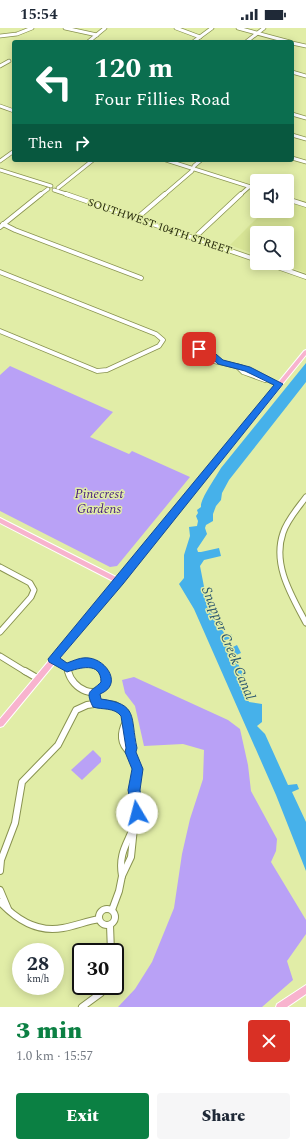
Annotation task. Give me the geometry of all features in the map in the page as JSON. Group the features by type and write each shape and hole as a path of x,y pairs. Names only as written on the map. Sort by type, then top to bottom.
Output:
{"main road":[{"path":"0,724 119,581 276,383 306,352"},
{"path":"0,520 119,581"},
{"path":"280,1007 306,989"}],"street":[{"path":"0,36 16,34 32,28"},
{"path":"65,28 97,35"},
{"path":"91,40 105,28"},
{"path":"176,28 200,37"},
{"path":"196,40 212,28"},
{"path":"238,28 284,40"},
{"path":"249,40 264,28"},
{"path":"294,43 306,46"},
{"path":"0,66 9,61"},
{"path":"294,73 306,76"},
{"path":"0,106 12,110"},
{"path":"294,115 306,118"},
{"path":"294,136 306,139"},
{"path":"0,161 12,152"},
{"path":"294,159 306,162"},
{"path":"2,226 42,194 64,182 90,162"},
{"path":"172,162 249,187 194,238"},
{"path":"137,218 199,162"},
{"name":"SOUTHWEST 104TH STREET","path":"0,170 250,258"},
{"path":"294,201 306,205"},
{"path":"2,226 141,278"},
{"path":"286,270 306,277"},
{"path":"0,272 156,334 163,339 163,342 159,346 107,370 98,371 0,331"},
{"path":"220,362 207,350 199,349 194,351 196,357 236,366 243,372 276,383"},
{"path":"306,497 285,529 281,541 280,553 285,579 306,623"},
{"path":"0,567 28,582 33,587 34,592 0,632"},
{"path":"0,656 37,678"},
{"path":"53,659 67,668 68,675 75,686 85,691 94,692 104,687 107,681 106,675 100,668 90,662 74,664 67,668"},
{"path":"94,692 96,704"},
{"path":"0,871 1,861 16,823 22,782 58,745 76,710 81,707 96,704 112,705 121,708 126,714 126,722 122,728 121,740 125,749 130,752 137,769 134,785 137,810 131,857 122,876 119,891 112,910 115,919 110,925 111,943"},
{"path":"0,890 8,909"},
{"path":"0,902 28,925 44,929 60,929 99,919"},
{"path":"99,919 100,914 104,910 112,910"},
{"path":"99,919 103,924 110,925"},
{"path":"82,1007 100,995"}],"shaded area":[{"path":"294,204 306,208 306,273 294,269 294,226 250,226 250,252 230,245 257,218 294,218"}],"green space":[{"name":"Pinecrest Gardens","path":"10,366 113,412 90,437 129,454 132,451 190,477 117,566 110,567 0,511 0,375"},
{"path":"134,677 228,720 240,729 248,765 251,791 277,839 276,851 271,862 306,920 306,934 287,961 293,980 262,1007 118,1007 135,989 152,962 174,908 182,854 190,819 203,779 204,750 183,744 144,746 135,706 125,693 122,680"},
{"path":"93,750 101,758 101,762 82,780 71,770"}],"water":[{"path":"306,363 306,382 229,480 222,493 221,500 216,506 213,514 213,521 206,525 205,528 207,534 197,549 198,552 201,552 219,548 221,556 204,560 200,566 206,597 225,635 231,634 233,638 225,640 229,649 237,645 241,653 234,656 247,681 245,694 249,702 262,704 262,722 257,726 265,734 288,785 297,784 299,789 292,792 306,822 306,871 276,795 194,609 179,584 184,578 184,555 190,536 189,527 197,526 197,510 201,507 201,503 209,488 221,468"}],"route":[{"path":"137,813 134,795 137,765 130,752 131,748 126,714 121,708 112,705 96,704 94,692 102,689 106,685 106,675 98,666 90,662 80,662 68,666 67,668 53,659 119,581 279,384 247,369 220,362 207,350 199,349"}],"water label":[{"name":"Snapper Creek Canal","path":"229,643"}]}
